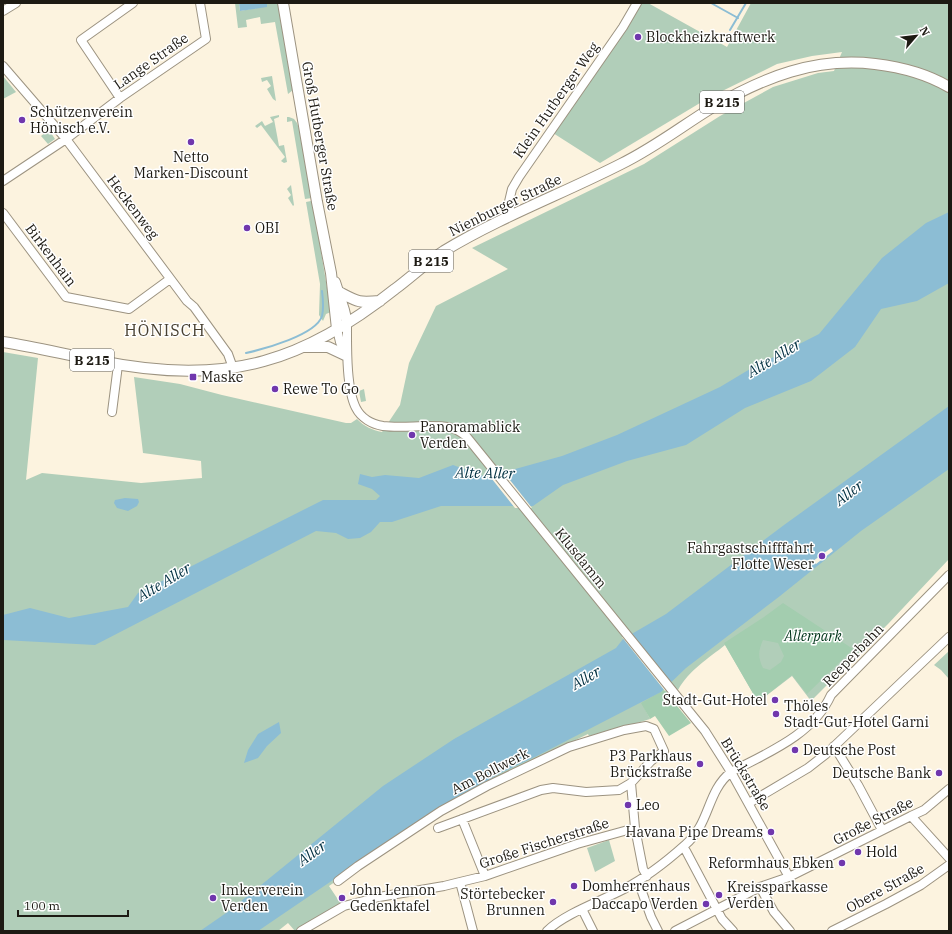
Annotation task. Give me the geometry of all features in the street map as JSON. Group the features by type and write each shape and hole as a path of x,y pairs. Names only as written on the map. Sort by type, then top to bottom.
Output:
{"main road":[{"name":"Groß Hutberger Straße","path":"283,3 317,202 331,273 337,329"},
{"name":"Nienburger Straße","path":"3,342 118,365 161,371 233,368 266,361 303,347 347,323 380,301 442,252 472,235 625,163 655,146 714,107 769,78 791,71 833,63 865,63 892,66 936,79 949,86"},
{"name":"Groß Hutberger Straße","path":"331,273 339,292 347,323"},
{"path":"339,292 354,300 363,302 380,301"},
{"path":"303,347 328,347 346,357"}],"street":[{"path":"3,11 16,3"},
{"path":"120,98 81,40 133,3"},
{"name":"Lange Straße","path":"3,181 66,139 120,98 206,39 200,3"},
{"name":"Klein Hutberger Weg","path":"513,215 508,206 512,189 519,177 623,27 637,3"},
{"name":"Heckenweg","path":"3,66 66,139 170,279 187,301 194,307 228,354 233,368"},
{"name":"Birkenhain","path":"3,214 66,297 129,309 170,279"},
{"name":"Groß Hutberger Straße","path":"346,357 347,323"},
{"name":"Groß Hutberger Straße","path":"337,329 346,357 355,405 361,415 367,420 383,426 449,426 460,431 471,442"},
{"path":"112,412 118,365"},
{"name":"Klusdamm","path":"471,442 672,691"},
{"name":"Reeperbahn","path":"731,772 784,744 805,728 825,708 831,696 949,575"},
{"path":"749,803 808,768 834,746 949,637"},
{"name":"Brückstraße","path":"672,691 705,731 731,772 789,877"},
{"name":"Am Bollwerk","path":"338,881 441,811 487,786 569,747 624,730 646,726 654,730 664,751 651,761 631,783"},
{"path":"834,746 858,785 882,830"},
{"path":"546,931 558,922 647,876 692,839 703,823 713,795 721,782 731,772"},
{"path":"438,828 541,790 553,788 586,792 620,790 631,783 635,828 643,869 647,876"},
{"name":"Große Straße","path":"675,931 760,887 789,877 924,810 949,789"},
{"path":"911,816 949,858"},
{"path":"462,819 485,876"},
{"name":"Große Fischerstraße","path":"301,931 344,906 379,897 444,886 485,876 577,844 635,828"},
{"path":"686,851 722,919 733,931"},
{"name":"Obere Straße","path":"832,931 921,885 949,865"},
{"path":"460,882 473,931"},
{"path":"760,887 774,912 790,931"},
{"path":"641,889 651,917 658,931"},
{"path":"582,909 594,931"}],"green space":[{"path":"235,3 239,3 240,11 267,6 267,3 280,3 293,90 288,94 275,22 261,24 260,17 246,20 247,27 238,28"},
{"name":"Allerpark","path":"642,3 648,3 727,47 751,3 949,3 949,559 888,624 811,701 792,676 758,702 725,645 693,671 678,690 675,687 659,700 644,707 650,719 608,732 589,736 588,734 479,787 403,835 329,886 341,904 295,931 288,923 278,931 3,931 3,352 38,358 26,480 42,473 141,483 202,478 201,461 143,453 134,377 180,384 346,423 351,423 357,419 369,428 382,432 400,405 409,363 436,306 508,269 472,248 644,164 720,116 773,87 818,73 834,71 842,52 812,56 777,64 710,97 600,163 553,133 588,85"},
{"path":"3,76 16,92 3,99"},
{"path":"272,76 276,101 267,89 271,86 267,80 262,82 261,78"},
{"path":"279,115 279,117 274,119 279,146 284,145 287,162 284,163 281,161 285,157 261,125 257,128 255,126 262,121 265,126 273,122 270,117"},
{"path":"287,117 294,119 301,134 312,198 305,199 292,121 287,122"},
{"path":"49,130 55,139 48,144 41,136"},
{"path":"291,185 293,206 288,198 291,195 287,189"},
{"path":"311,201 311,203 313,203 331,312 326,314 323,321 319,315 320,284 306,202"},
{"path":"364,389 366,401 361,402 359,391"},
{"name":"Allerpark","path":"783,603 853,649 807,694 792,675 758,702 724,643","holes":["763,640 778,643 784,656 781,662 770,670 763,668 759,654"]},
{"path":"949,651 949,679 934,665"},
{"path":"664,690 691,723 669,736 655,716 650,719 641,703"},
{"path":"609,840 615,861 595,872 587,848"}],"water":[{"path":"239,3 267,3 267,7 240,11"},
{"name":"Alte Aller","path":"949,212 949,283 917,301 881,309 855,347 811,381 745,408 686,445 627,461 563,485 533,506 441,506 392,522 380,522 371,532 360,538 348,539 336,533 316,531 95,645 3,640 3,615 30,608 69,618 128,607 138,593 323,500 376,500 380,496 372,489 358,484 360,474 372,477 385,475 419,478 453,465 486,477 562,456 617,435 720,387 750,369 819,334 882,258 926,223"},
{"name":"Aller","path":"949,406 949,469 861,531 780,596 686,668 661,692 474,788 408,829 258,931 200,931 229,911 383,786 454,739 616,648 623,639 666,614 784,525"},
{"path":"125,498 138,499 139,502 137,506 128,511 117,508 114,503 115,500"},
{"path":"279,722 281,733 267,746 258,758 244,763 248,750 258,734"}],"pier":[{"path":"502,470 532,508 515,508 488,474"},
{"path":"831,548 833,551 816,564 813,561"},
{"path":"630,633 672,685 665,691 622,637"}],"waterway":[{"path":"711,3 738,18"},
{"path":"730,30 746,3"},
{"path":"246,353 276,345 300,335 318,323 322,316 322,291"}],"place":[{"name":"Blockheizkraftwerk","path":"638,37"},
{"name":"Schützenverein Hönisch e.V.","path":"22,120"},
{"name":"Netto Marken-Discount","path":"191,142"},
{"name":"OBI","path":"247,228"},
{"name":"Maske","path":"193,377"},
{"name":"Rewe To Go","path":"275,389"},
{"name":"Panoramablick Verden","path":"412,435"},
{"name":"Fahrgastschifffahrt Flotte Weser","path":"822,556"},
{"name":"Stadt-Gut-Hotel","path":"775,700"},
{"name":"Thöles Stadt-Gut-Hotel Garni","path":"776,714"},
{"name":"Deutsche Post","path":"795,750"},
{"name":"P3 Parkhaus Brückstraße","path":"700,764"},
{"name":"Deutsche Bank","path":"939,773"},
{"name":"Leo","path":"628,805"},
{"name":"Havana Pipe Dreams","path":"771,832"},
{"name":"Hold","path":"858,852"},
{"name":"Reformhaus Ebken","path":"842,863"},
{"name":"Domherrenhaus","path":"574,886"},
{"name":"Kreissparkasse Verden","path":"719,895"},
{"name":"Imkerverein Verden","path":"213,898"},
{"name":"John Lennon Gedenktafel","path":"342,898"},
{"name":"Störtebecker Brunnen","path":"553,902"},
{"name":"Daccapo Verden","path":"706,904"}],"district":[{"name":"HÖNISCH","path":"165,330"}]}
